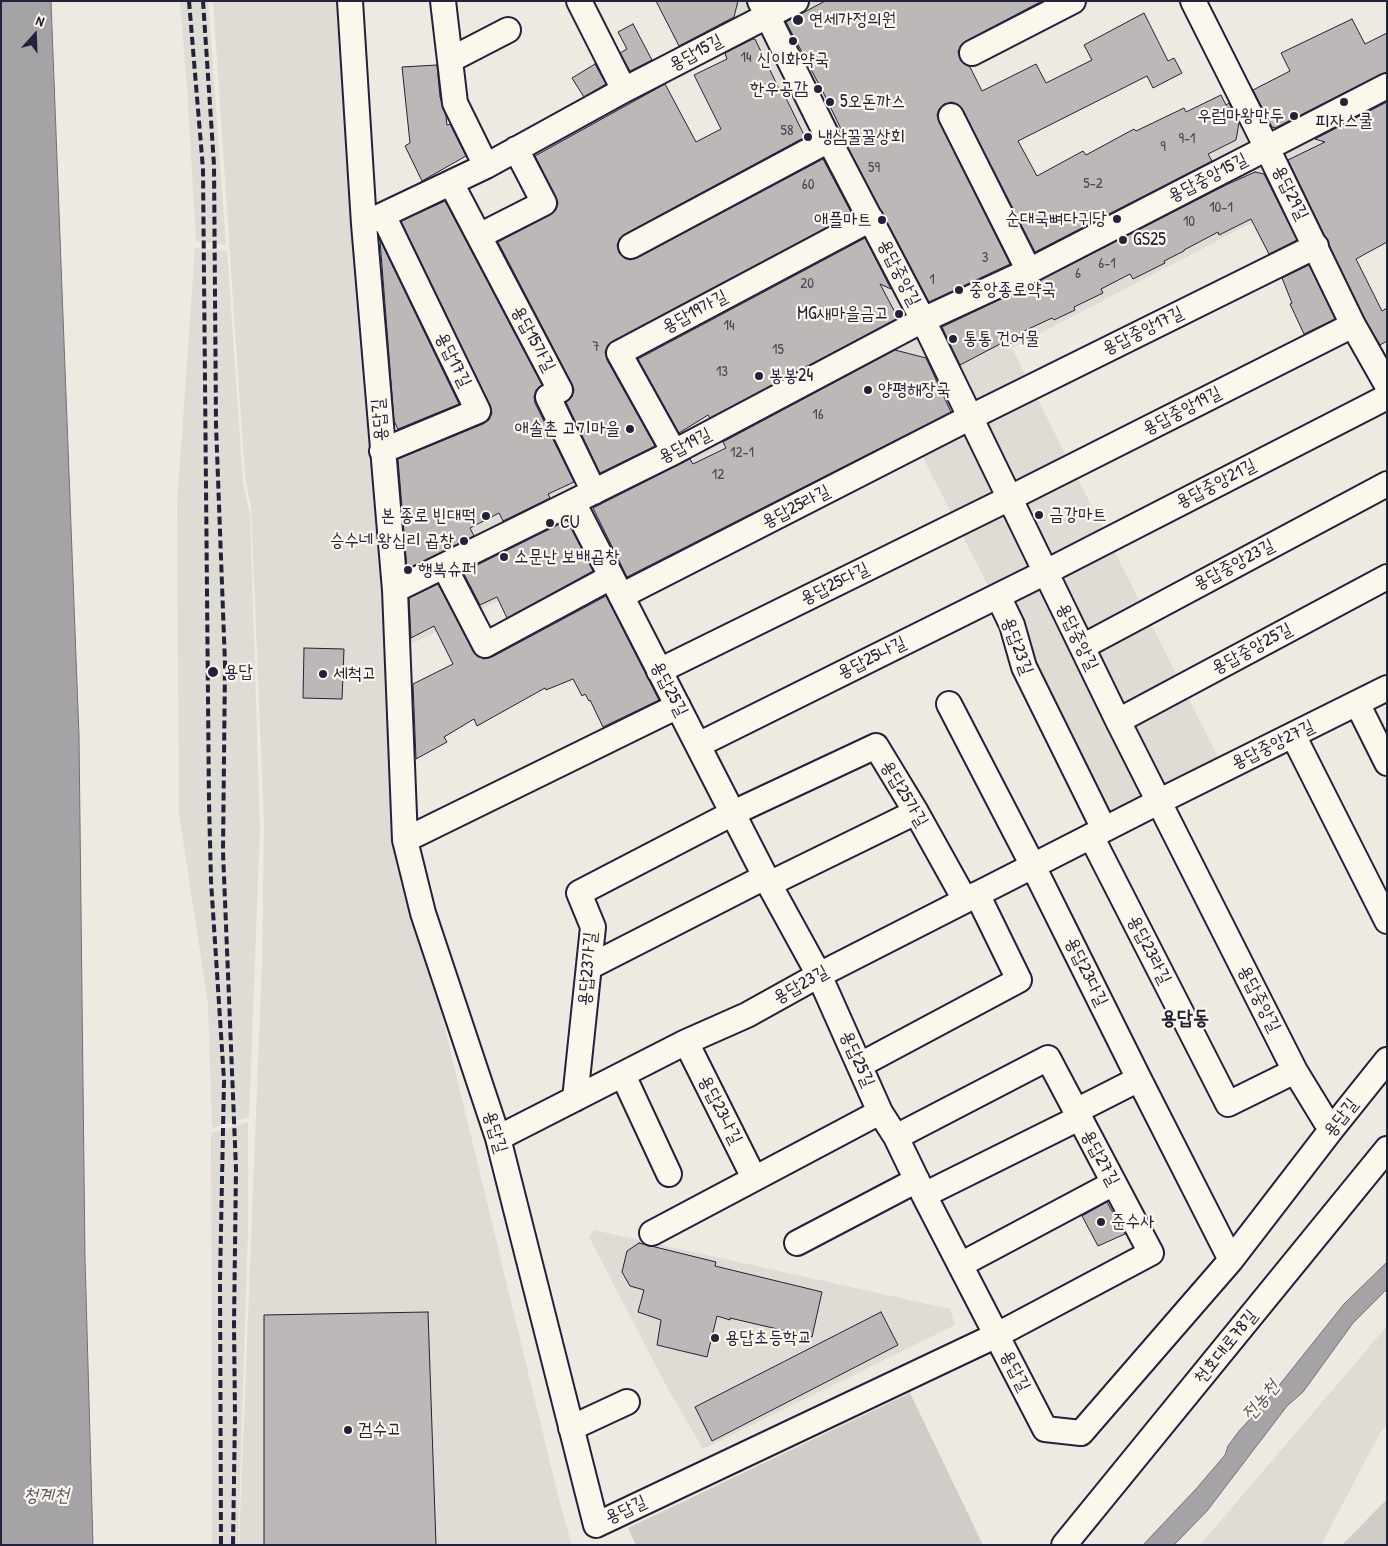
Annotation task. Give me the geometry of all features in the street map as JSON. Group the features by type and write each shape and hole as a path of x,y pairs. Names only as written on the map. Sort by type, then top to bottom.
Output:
{"street":[{"name":"용답길","path":"350,1 374,219 382,450 395,590 405,840 423,914 498,1138 596,1525 997,1335 1045,1429 1081,1433 1231,1260 1387,1060"},
{"path":"443,1 455,102 486,166"},
{"path":"579,1 624,90"},
{"name":"용답15길","path":"374,219 486,166 624,90 764,8 796,1"},
{"path":"972,53 1073,1"},
{"name":"용답29길","path":"1193,1 1354,325 1378,351 1387,385"},
{"name":"용답중앙길","path":"764,8 829,140 923,320 1118,721 1295,1071 1331,1130"},
{"path":"450,60 508,30"},
{"name":"용답중앙15길","path":"923,320 1029,270 1387,86"},
{"path":"950,116 1029,270"},
{"path":"631,246 829,140"},
{"path":"479,236 544,203 516,149"},
{"name":"용답15가길","path":"451,183 560,390 548,397 594,492"},
{"name":"용답17길","path":"374,219 478,411 382,450"},
{"name":"용답19가길","path":"674,452 619,352 871,219"},
{"name":"용답중앙17길","path":"971,417 1316,246"},
{"name":"용답19길","path":"395,590 674,452 923,320"},
{"name":"용답중앙19길","path":"1010,498 1354,325"},
{"name":"용답중앙21길","path":"1046,572 1387,397"},
{"name":"용답25라길","path":"616,587 971,417"},
{"name":"용답중앙23길","path":"1082,647 1387,484"},
{"name":"용답25다길","path":"659,671 1010,498"},
{"name":"용답25길","path":"572,502 767,880 819,974 880,1112 896,1137 997,1335"},
{"path":"444,566 484,644 616,587"},
{"name":"용답25나길","path":"698,745 1046,572"},
{"name":"용답중앙25길","path":"1118,721 1387,577"},
{"name":"용답23길","path":"998,596 1012,625 1024,667 1098,833"},
{"name":"용답중앙27길","path":"1160,801 1387,688"},
{"path":"1357,703 1387,763"},
{"path":"949,704 1033,866"},
{"path":"405,840 678,706"},
{"path":"1293,735 1387,921"},
{"name":"용답25가길","path":"733,814 876,746 971,897"},
{"name":"용답23길","path":"498,1138 686,1042 747,1015 819,974 1160,801"},
{"path":"589,967 767,880 916,812"},
{"name":"용답23가길","path":"575,1099 594,927 579,893 733,814"},
{"name":"용답23라길","path":"1098,833 1228,1104 1295,1071"},
{"name":"용답23다길","path":"1033,866 1138,1079 1231,1260"},
{"path":"860,1065 1019,980 971,897"},
{"name":"용답23나길","path":"686,1042 754,1178"},
{"name":"용답27길","path":"896,1137 1048,1058 1151,1253 997,1335"},
{"path":"623,1075 669,1174"},
{"path":"797,1243 1077,1115 1138,1079"},
{"path":"652,1233 880,1112"},
{"name":"천호대로78길","path":"1064,1545 1387,1149"},
{"path":"960,1265 1114,1184"},
{"path":"571,1428 627,1402"}],"shaded area":[{"path":"180,1 208,1 226,245 196,241"},
{"path":"213,1 351,1 403,676 431,971 560,1504 572,1545 239,1545 262,963 264,825 251,506 245,477"},
{"path":"699,1 831,1 949,236 1366,42 1387,73 1387,152 1012,348 1218,757 1106,819 896,404 403,648 399,533 835,296"},
{"path":"195,248 227,251 243,483 250,515 260,826 249,1117 212,1128 208,1004 179,813 177,505"},
{"path":"248,1122 248,1227 238,1545 212,1545 211,1133"},
{"path":"594,1230 950,1309 955,1325 703,1449 668,1389 589,1237"},
{"path":"1387,1326 1387,1425 1381,1431 1321,1545 1200,1545"},
{"path":"910,1393 983,1545 636,1545 628,1528"},
{"path":"1387,1499 1387,1545 1342,1545"}],"water":[{"name":"청계천","path":"1,1 51,1 79,736 85,1258 93,1545 1,1545"},
{"path":"1387,1262 1387,1289 1353,1323 1303,1392 1287,1406 1207,1511 1174,1545 1143,1545 1225,1455 1228,1446 1239,1431 1265,1403 1344,1304"}],"building":[{"path":"656,1 738,1 734,17 679,46"},
{"path":"825,1 1042,1 961,45 958,52 960,59 970,67 982,91 1036,64 1046,83 1092,60 1084,45 1144,13 1168,61 1174,58 1182,73 1153,88 1147,76 1018,141 1037,176 1083,151 1086,155 1134,129 1136,131 1184,108 1186,112 1221,95 1226,105 1229,103 1239,123 1236,140 1208,154 1212,161 1035,252 963,110 959,105 952,102 944,104 939,109 937,115 939,122 1010,264 929,302 846,144 843,133 824,94 786,22"},
{"path":"1352,19 1365,44 1387,33 1387,72 1275,128 1272,127 1253,90 1290,71 1281,53"},
{"path":"633,24 652,60 630,71 620,53 627,49 618,32"},
{"path":"755,39 805,137 625,234 620,238 617,245 619,253 624,258 630,260 637,258 823,159 852,214 608,345 605,352 607,360 655,446 600,473 566,402 572,397 574,390 572,384 498,242 556,210 558,203 556,197 535,156 665,84 696,142 721,129 694,75 727,59 725,53"},
{"path":"595,64 606,84 584,97 572,78"},
{"path":"437,65 440,97 447,125 450,124 466,156 422,181 405,146 410,143 402,67"},
{"path":"1387,102 1387,242 1356,259 1382,311 1387,308 1387,341 1380,345 1365,319 1288,160 1325,142 1315,139"},
{"path":"1255,172 1264,174 1297,240 1269,254 1251,219 1219,235 1218,232 1133,279 1130,274 1101,289 1103,293 1074,307 1075,310 1022,332 1025,336 1002,348 1000,344 960,365 942,327 1035,283"},
{"path":"445,201 542,385 536,390 535,403 574,482 548,494 550,498 503,521 499,513 470,528 474,536 407,569 398,459 483,424 489,420 492,413 490,405 401,221"},
{"path":"865,238 891,289 880,284 898,318 710,418 708,415 679,433 638,359"},
{"path":"380,240 459,404 398,429 394,421"},
{"path":"1309,265 1335,319 1304,334 1290,304 1292,303 1282,278"},
{"path":"895,350 926,358 951,412 627,577 593,508 690,459 693,464 726,448 723,442"},
{"path":"560,524 571,528 593,571 507,618 497,597 480,605 463,572"},
{"path":"438,584 473,651 477,656 484,659 492,657 606,596 659,700 603,727 590,700 585,694 582,696 573,679 546,690 545,688 477,726 474,719 444,737 447,742 416,759 413,684 453,664 434,626 411,638 409,598"},
{"name":"세척고","path":"304,648 344,649 342,699 303,698"},
{"name":"준수사","path":"1107,1202 1125,1234 1098,1246 1082,1216"},
{"path":"639,1243 716,1262 715,1266 822,1292 812,1337 717,1316 707,1357 657,1345 661,1320 638,1312 644,1290 630,1286 622,1272 627,1251"},
{"name":"검수고","path":"428,1312 436,1545 264,1545 264,1315"},
{"path":"881,1312 898,1345 712,1441 695,1407"}],"railway":[{"path":"189,1 203,169 209,803 211,881 224,1080 220,1279 221,1545"},
{"path":"203,1 214,165 216,425 225,664 223,852 236,1169 233,1545"}],"place":[{"name":"연세가정의원","path":"798,20"},
{"name":"신이화약국","path":"793,41"},
{"name":"한우공감","path":"818,89"},
{"name":"5오돈까스","path":"830,102"},
{"name":"피자스쿨","path":"1344,102"},
{"name":"우럼마왕만두","path":"1294,116"},
{"name":"냉삼꿀꿀상회","path":"808,137"},
{"name":"순대국뼈다귀당","path":"1117,219"},
{"name":"애플마트","path":"882,220"},
{"name":"GS25","path":"1123,240"},
{"name":"중앙종로약국","path":"959,290"},
{"name":"MG새마을금고","path":"899,314"},
{"name":"통통 건어물","path":"953,339"},
{"name":"봉봉24","path":"759,376"},
{"name":"양평해장국","path":"868,390"},
{"name":"애솔촌 고기마을","path":"630,429"},
{"name":"금강마트","path":"1039,515"},
{"name":"본 종로 빈대떡","path":"486,516"},
{"name":"CU","path":"550,523"},
{"name":"승수네 왕십리 곱창","path":"464,541"},
{"name":"소문난 보배곱창","path":"504,557"},
{"name":"행복슈퍼","path":"408,570"},
{"name":"용답","path":"213,672"},
{"name":"세척고","path":"323,674"},
{"name":"준수사","path":"1101,1222"},
{"name":"용답초등학교","path":"715,1338"},
{"name":"검수고","path":"348,1430"}],"district":[{"name":"용답동","path":"1185,1019"}],"water label":[{"name":"전농천","path":"1261,1401"}]}
